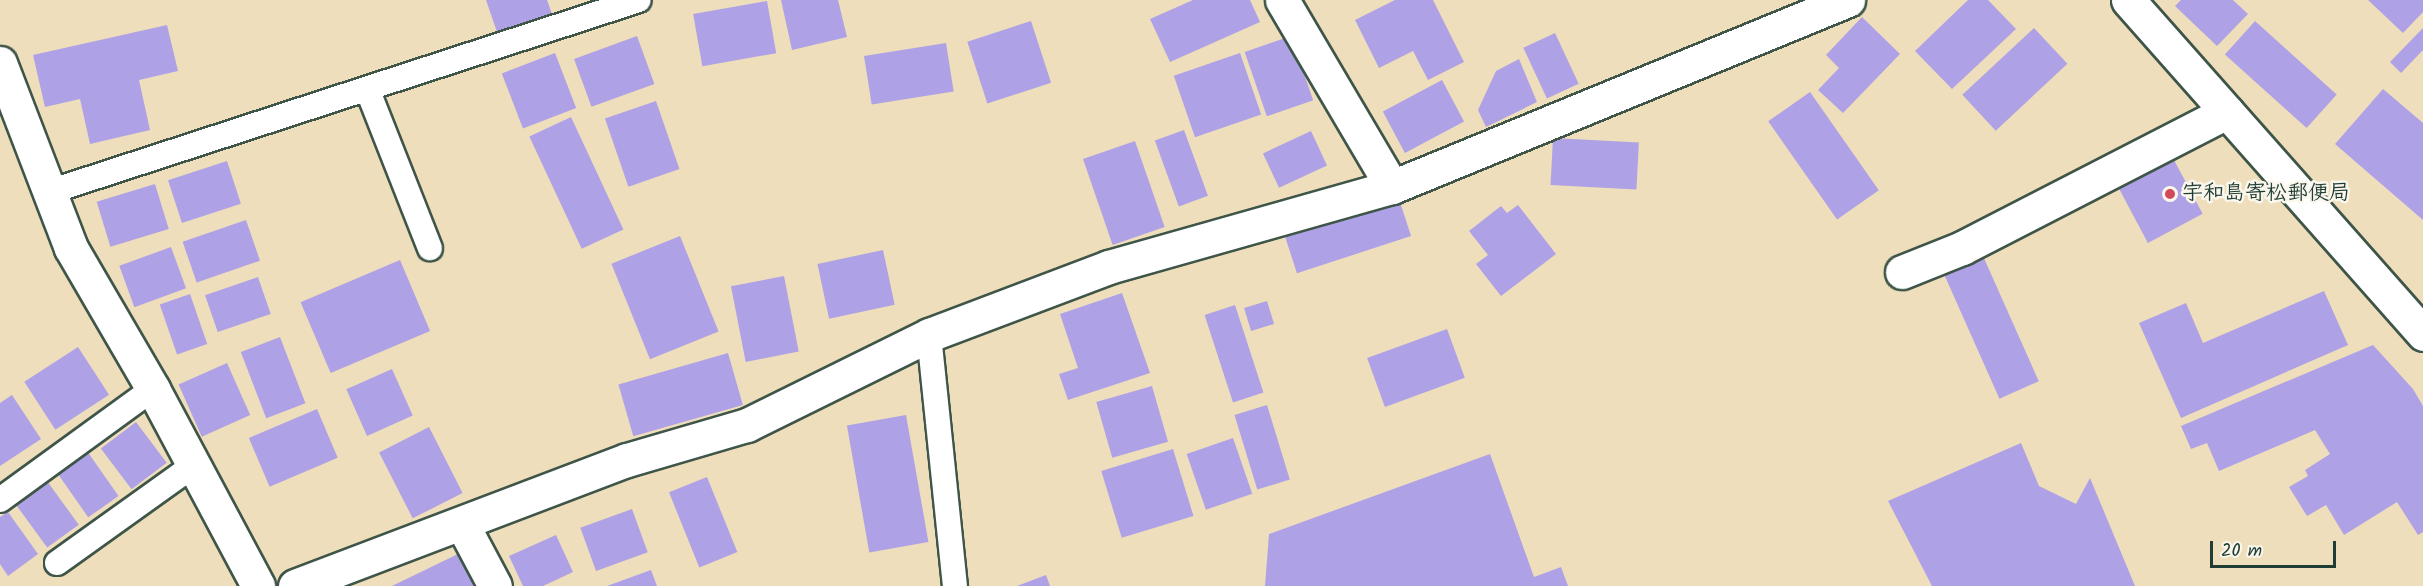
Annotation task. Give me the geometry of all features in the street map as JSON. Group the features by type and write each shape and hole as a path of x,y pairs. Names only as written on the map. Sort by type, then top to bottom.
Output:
{"street":[{"path":"1282,0 1392,187"},
{"path":"296,586 627,460 747,425 929,335 1109,267 1392,187 1848,0"},
{"path":"2128,0 2423,334"},
{"path":"0,63 71,248 153,389 258,586"},
{"path":"1902,272 1962,248 2227,112"},
{"path":"462,524 495,586"}],"lane":[{"path":"48,192 368,91 639,0"},
{"path":"368,91 430,248"},
{"path":"929,335 955,586"},
{"path":"0,500 153,389"},
{"path":"57,563 194,465"}],"building":[{"path":"486,0 547,0 553,17 498,35"},
{"path":"781,0 838,0 847,37 792,50"},
{"path":"1193,0 1250,0 1260,22 1170,62 1150,19"},
{"path":"1395,0 1433,0 1464,62 1428,80 1413,51 1379,68 1355,20"},
{"path":"1968,0 1988,0 2016,29 1952,89 1915,51"},
{"path":"2181,0 2233,0 2248,14 2217,46 2175,6"},
{"path":"2368,0 2423,0 2423,12 2403,33"},
{"path":"767,1 776,53 702,66 693,14"},
{"path":"1862,17 1900,54 1843,113 1818,90 1839,68 1826,55"},
{"path":"1031,21 1051,83 987,104 967,42"},
{"path":"2255,21 2337,95 2307,128 2225,54"},
{"path":"167,25 178,71 139,80 150,130 90,144 80,99 45,107 33,55"},
{"path":"2034,28 2067,64 1996,131 1962,95"},
{"path":"2423,28 2423,50 2401,73 2390,62"},
{"path":"1555,33 1579,84 1547,99 1523,48"},
{"path":"637,36 654,84 591,107 574,59"},
{"path":"1291,36 1313,100 1267,116 1245,52"},
{"path":"946,43 954,91 872,104 864,56"},
{"path":"555,53 576,108 523,129 502,73"},
{"path":"1240,53 1261,114 1195,137 1174,76"},
{"path":"1519,59 1537,102 1486,127 1478,110 1496,71"},
{"path":"1442,80 1464,121 1405,153 1383,111"},
{"path":"2383,89 2423,123 2423,220 2335,144"},
{"path":"1810,92 1879,190 1837,220 1768,121"},
{"path":"656,101 679,169 628,187 605,119"},
{"path":"571,117 623,229 582,249 529,136"},
{"path":"1184,130 1208,196 1179,206 1155,141"},
{"path":"1311,131 1327,165 1279,188 1263,153"},
{"path":"1553,138 1639,143 1636,189 1551,185"},
{"path":"1135,141 1165,227 1113,245 1083,159"},
{"path":"2174,160 2203,214 2148,243 2119,189"},
{"path":"227,161 241,204 182,223 168,180"},
{"path":"155,184 169,229 110,247 97,202"},
{"path":"1399,199 1411,236 1297,273 1285,236"},
{"path":"1518,205 1556,254 1501,296 1476,264 1488,255 1469,231 1501,206 1507,213"},
{"path":"246,220 260,261 197,282 183,242"},
{"path":"680,236 719,331 650,359 611,264"},
{"path":"171,247 186,288 134,307 119,266"},
{"path":"883,250 895,305 829,319 817,264"},
{"path":"1983,256 2039,381 1999,399 1944,273"},
{"path":"400,260 430,331 331,373 301,302"},
{"path":"784,276 799,352 746,362 731,286"},
{"path":"258,277 271,314 218,332 205,295"},
{"path":"2324,291 2348,345 2181,418 2139,323 2186,303 2203,343"},
{"path":"1122,293 1150,373 1068,400 1059,374 1078,368 1060,314"},
{"path":"190,294 207,344 177,355 160,304"},
{"path":"1267,301 1274,324 1251,331 1244,308"},
{"path":"1235,305 1263,392 1233,402 1205,315"},
{"path":"1447,329 1465,378 1385,407 1367,358"},
{"path":"280,337 305,403 266,418 241,352"},
{"path":"2373,345 2413,389 2423,406 2423,532 2418,535 2397,502 2344,535 2326,505 2307,516 2289,487 2308,476 2305,470 2330,454 2315,430 2219,471 2207,443 2191,449 2181,426"},
{"path":"78,347 109,395 55,430 24,382"},
{"path":"728,353 743,405 633,436 618,384"},
{"path":"227,363 250,415 202,437 179,385"},
{"path":"392,369 413,416 367,436 346,389"},
{"path":"1152,386 1168,442 1112,458 1096,402"},
{"path":"12,395 41,439 0,466 0,403"},
{"path":"1267,405 1290,480 1257,490 1234,415"},
{"path":"317,409 338,458 270,487 249,438"},
{"path":"906,415 928,542 869,552 847,425"},
{"path":"136,422 167,463 132,489 101,448"},
{"path":"429,427 463,493 413,518 379,452"},
{"path":"1233,438 1252,494 1206,510 1187,454"},
{"path":"2021,443 2039,486 2076,504 2090,478 2135,586 1932,586 1888,501"},
{"path":"1173,449 1193,516 1122,538 1101,471"},
{"path":"87,451 119,496 88,517 57,472"},
{"path":"1490,454 1534,577 1561,567 1568,586 1265,586 1269,534"},
{"path":"707,477 737,552 699,567 669,492"},
{"path":"47,481 79,525 47,548 15,504"},
{"path":"632,509 648,552 596,571 580,528"},
{"path":"8,512 38,554 8,576 0,564 0,517"},
{"path":"556,535 573,572 543,586 523,586 509,556"},
{"path":"458,554 474,586 392,586"},
{"path":"651,570 657,586 607,586"},
{"path":"1046,575 1050,586 1017,586"}],"place":[{"name":"宇和島寄松郵便局","path":"2170,194"}]}
